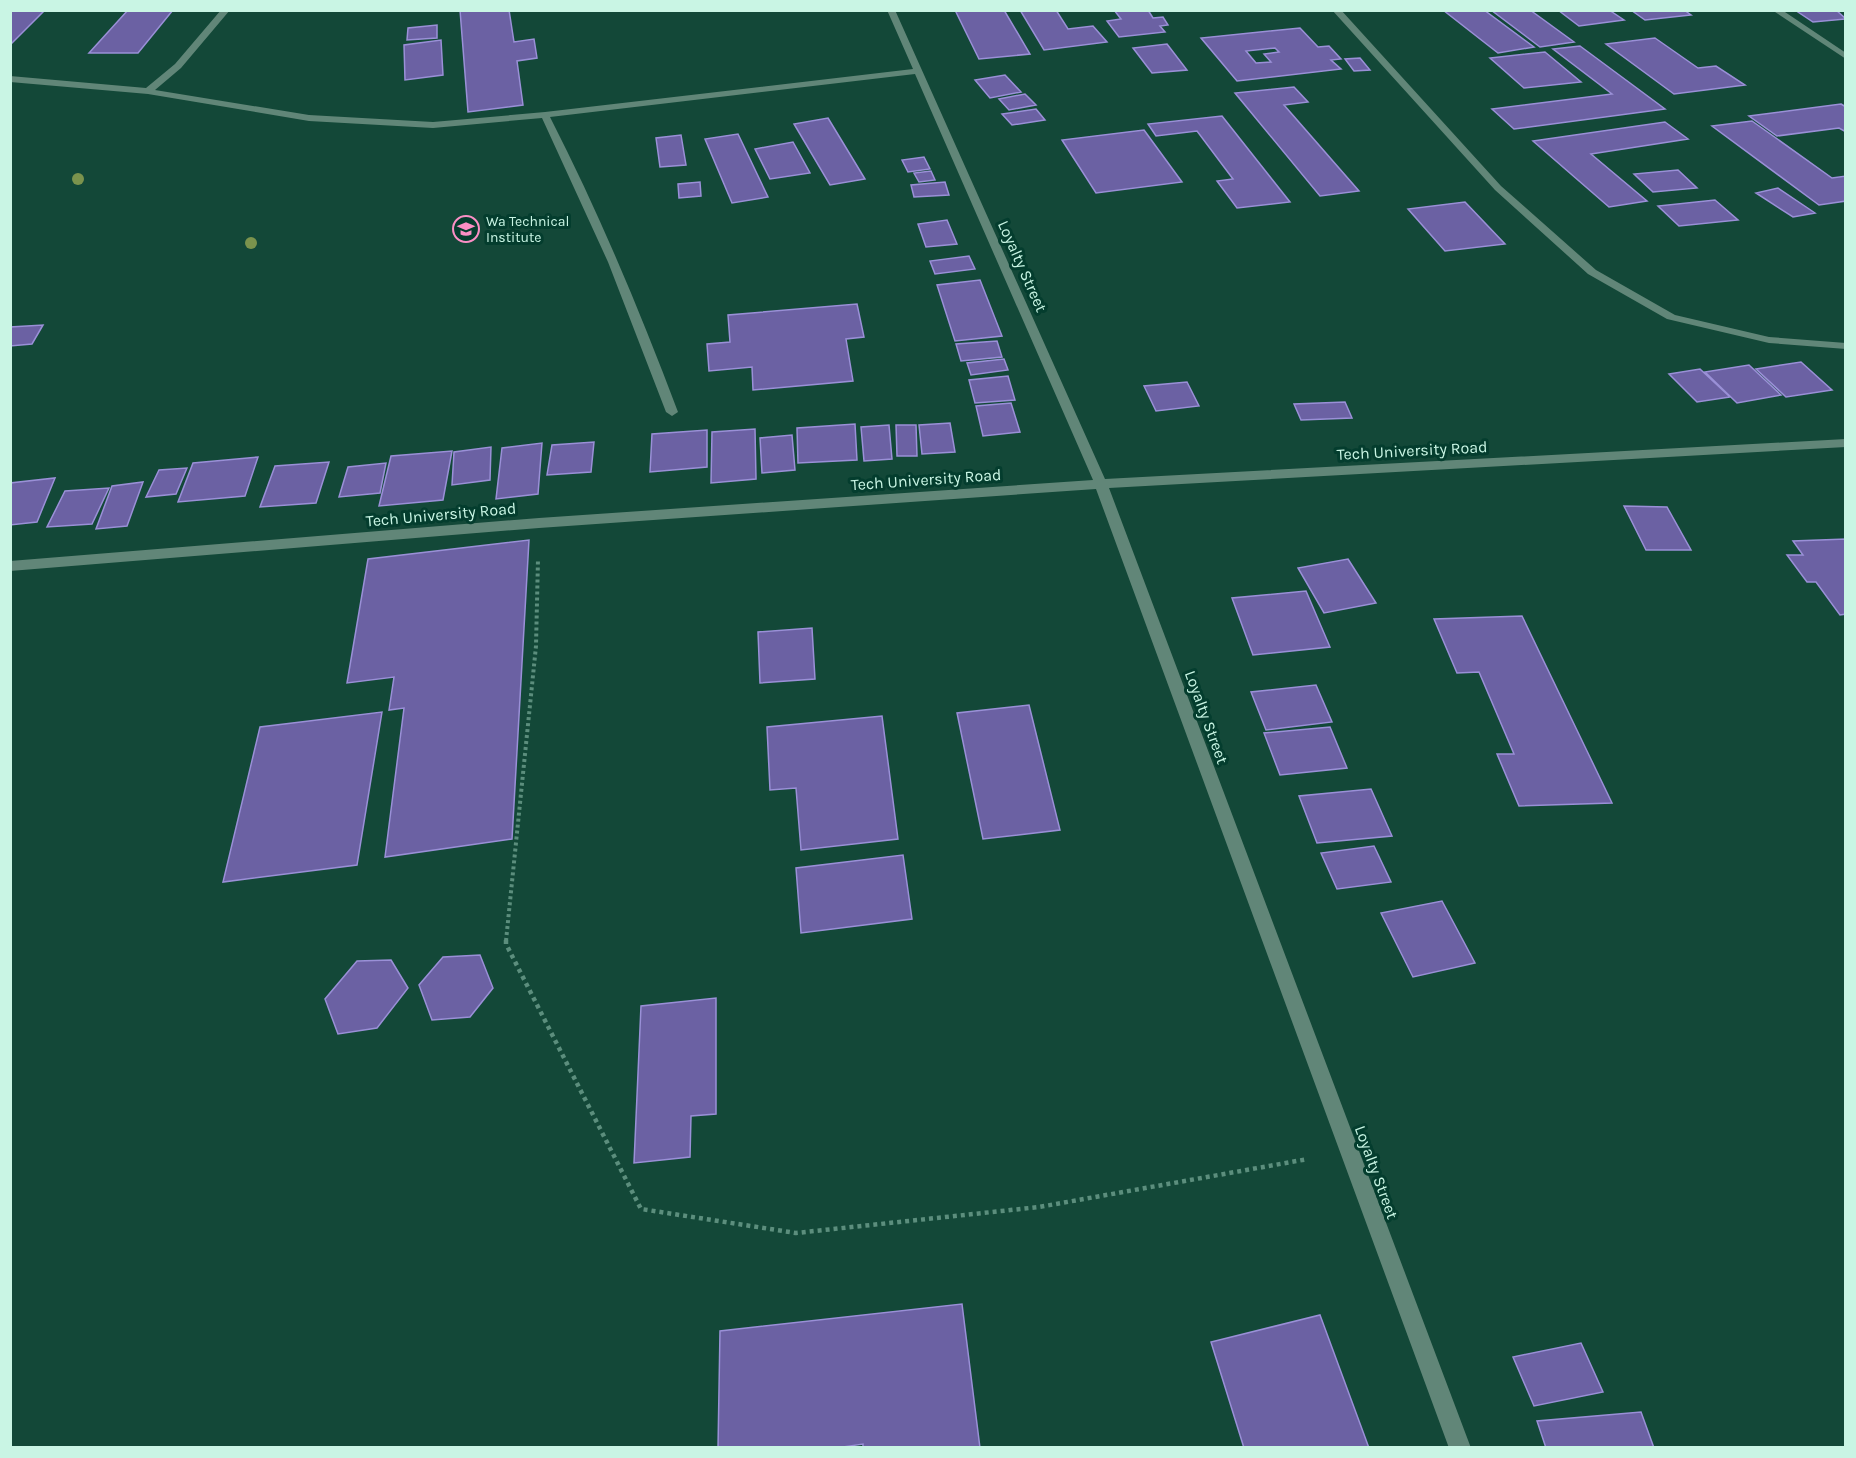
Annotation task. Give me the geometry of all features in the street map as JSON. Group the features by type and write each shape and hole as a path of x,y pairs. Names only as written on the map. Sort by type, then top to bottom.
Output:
{"street":[{"path":"148,91 178,66 226,10"},
{"name":"Loyalty Street","path":"891,10 916,71 1101,484 1460,1448"},
{"path":"1336,10 1497,188 1592,272 1671,317 1769,340 1845,346"},
{"path":"1776,10 1845,57"},
{"path":"10,79 148,91 309,118 433,125 545,116 916,71"},
{"path":"545,116 585,192 630,298 672,412"},
{"name":"Tech University Road","path":"10,566 539,523 1101,484 1845,443"}],"path":[{"path":"539,523 536,646 506,944 641,1209 796,1233 1039,1207 1350,1151"}],"building":[{"path":"10,10 45,10 10,45"},
{"path":"128,10 173,10 138,53 89,53"},
{"path":"460,10 509,10 514,42 534,39 537,58 517,61 523,105 468,112"},
{"path":"955,10 1004,10 1030,54 979,59"},
{"path":"1020,10 1056,10 1068,29 1093,26 1107,42 1044,50"},
{"path":"1114,10 1148,10 1153,18 1163,17 1168,25 1160,26 1165,32 1119,37 1107,21 1121,19"},
{"path":"1443,10 1484,10 1534,47 1498,53"},
{"path":"1491,10 1530,10 1574,42 1540,47"},
{"path":"1558,10 1609,10 1624,20 1579,26"},
{"path":"1631,10 1684,10 1691,15 1645,20"},
{"path":"1795,10 1836,10 1846,19 1813,22"},
{"path":"437,25 437,38 407,40 408,28"},
{"path":"1300,28 1318,47 1329,46 1341,59 1331,60 1341,69 1237,81 1201,38","holes":["1275,48 1279,52 1264,54 1271,62 1256,63 1246,51"]},
{"path":"1655,38 1698,68 1716,66 1745,85 1674,94 1606,44"},
{"path":"441,40 443,75 405,80 404,45"},
{"path":"1167,44 1187,70 1152,73 1133,48"},
{"path":"1580,46 1665,109 1514,129 1492,109 1612,94 1553,49"},
{"path":"1545,52 1581,82 1524,88 1490,58"},
{"path":"1360,58 1370,70 1354,71 1345,59"},
{"path":"1005,75 1021,92 990,98 975,80"},
{"path":"1294,87 1308,102 1284,105 1359,191 1320,196 1235,93"},
{"path":"1025,94 1036,105 1009,110 999,99"},
{"path":"1841,104 1846,107 1846,132 1839,128 1777,136 1749,116"},
{"path":"1036,109 1045,120 1012,125 1002,114"},
{"path":"1222,116 1290,202 1237,208 1217,181 1233,179 1197,131 1156,136 1148,124"},
{"path":"828,118 865,179 830,185 794,124"},
{"path":"1752,121 1832,178 1846,176 1846,201 1819,205 1712,126"},
{"path":"1665,122 1688,139 1591,154 1647,201 1609,207 1533,141"},
{"path":"1144,130 1182,182 1096,193 1062,140"},
{"path":"738,134 768,197 732,203 705,139"},
{"path":"681,135 686,165 660,167 656,138"},
{"path":"793,142 810,173 770,179 755,149"},
{"path":"924,157 930,169 908,172 902,160"},
{"path":"1678,170 1697,188 1653,192 1634,174"},
{"path":"931,171 935,180 919,182 914,173"},
{"path":"700,182 701,196 679,198 678,184"},
{"path":"945,182 949,195 914,197 911,185"},
{"path":"1778,188 1815,213 1793,217 1756,193"},
{"path":"1715,200 1738,220 1679,226 1658,206"},
{"path":"1465,202 1505,244 1445,251 1408,209"},
{"path":"947,220 957,244 926,247 918,224"},
{"path":"969,256 975,269 935,274 930,261"},
{"path":"980,280 1002,336 955,341 937,285"},
{"path":"857,304 864,337 846,339 853,381 753,390 752,367 709,371 707,344 730,342 728,315"},
{"path":"43,325 32,344 10,346 10,327"},
{"path":"997,341 1002,357 961,361 956,344"},
{"path":"1004,359 1008,370 971,375 967,363"},
{"path":"1801,362 1832,390 1786,397 1756,369"},
{"path":"1749,365 1781,395 1737,403 1705,372"},
{"path":"1700,369 1730,397 1697,402 1669,374"},
{"path":"1008,376 1015,400 975,403 969,380"},
{"path":"1187,382 1199,406 1156,411 1144,386"},
{"path":"1345,402 1352,418 1301,420 1294,404"},
{"path":"1011,403 1020,432 983,436 976,406"},
{"path":"950,423 955,452 922,454 919,425"},
{"path":"855,424 857,460 798,463 797,428"},
{"path":"889,425 892,459 864,461 861,427"},
{"path":"896,425 916,425 917,456 897,456"},
{"path":"755,429 756,479 711,483 712,432"},
{"path":"707,430 707,467 650,472 652,434"},
{"path":"792,435 795,470 762,473 760,438"},
{"path":"594,442 591,472 547,475 552,445"},
{"path":"542,443 538,494 496,499 502,448"},
{"path":"491,447 490,480 452,485 454,452"},
{"path":"452,451 443,500 379,506 391,456"},
{"path":"258,457 245,496 178,502 193,463"},
{"path":"329,462 316,503 260,507 275,466"},
{"path":"386,463 380,493 339,497 348,467"},
{"path":"187,468 176,494 146,497 159,470"},
{"path":"55,478 37,522 10,525 10,483"},
{"path":"143,482 127,526 96,529 112,486"},
{"path":"109,488 92,524 47,527 65,491"},
{"path":"1624,506 1667,507 1691,550 1646,550"},
{"path":"1846,539 1846,614 1840,615 1816,582 1807,582 1787,555 1803,555 1793,541"},
{"path":"529,540 512,839 385,857 404,708 389,710 394,677 347,683 368,559"},
{"path":"1348,559 1376,603 1324,613 1298,568"},
{"path":"1306,591 1330,647 1253,655 1232,598"},
{"path":"1522,616 1612,803 1519,806 1497,754 1514,754 1479,672 1457,673 1434,619"},
{"path":"812,628 815,679 760,683 758,632"},
{"path":"1316,685 1332,722 1266,730 1251,692"},
{"path":"1029,705 1060,830 983,839 957,713"},
{"path":"382,712 357,865 223,882 260,727"},
{"path":"882,716 898,839 801,850 796,788 770,790 767,727"},
{"path":"1330,727 1347,768 1280,775 1264,733"},
{"path":"1371,789 1392,836 1317,843 1299,796"},
{"path":"1374,846 1391,882 1337,889 1321,853"},
{"path":"903,855 912,919 801,933 796,868"},
{"path":"1442,901 1475,963 1413,977 1381,913"},
{"path":"480,955 493,988 470,1017 432,1020 419,985 443,957"},
{"path":"391,960 408,988 377,1028 338,1034 325,999 357,961"},
{"path":"716,998 716,1114 691,1116 690,1157 634,1163 641,1006"},
{"path":"962,1304 980,1448 863,1448 863,1444 836,1448 718,1448 720,1331"},
{"path":"1320,1315 1369,1448 1244,1448 1211,1342"},
{"path":"1581,1343 1603,1392 1534,1406 1513,1357"},
{"path":"1641,1412 1654,1448 1546,1448 1537,1421"}],"place":[{"name":"Wa Technical Institute","path":"466,229"}]}
